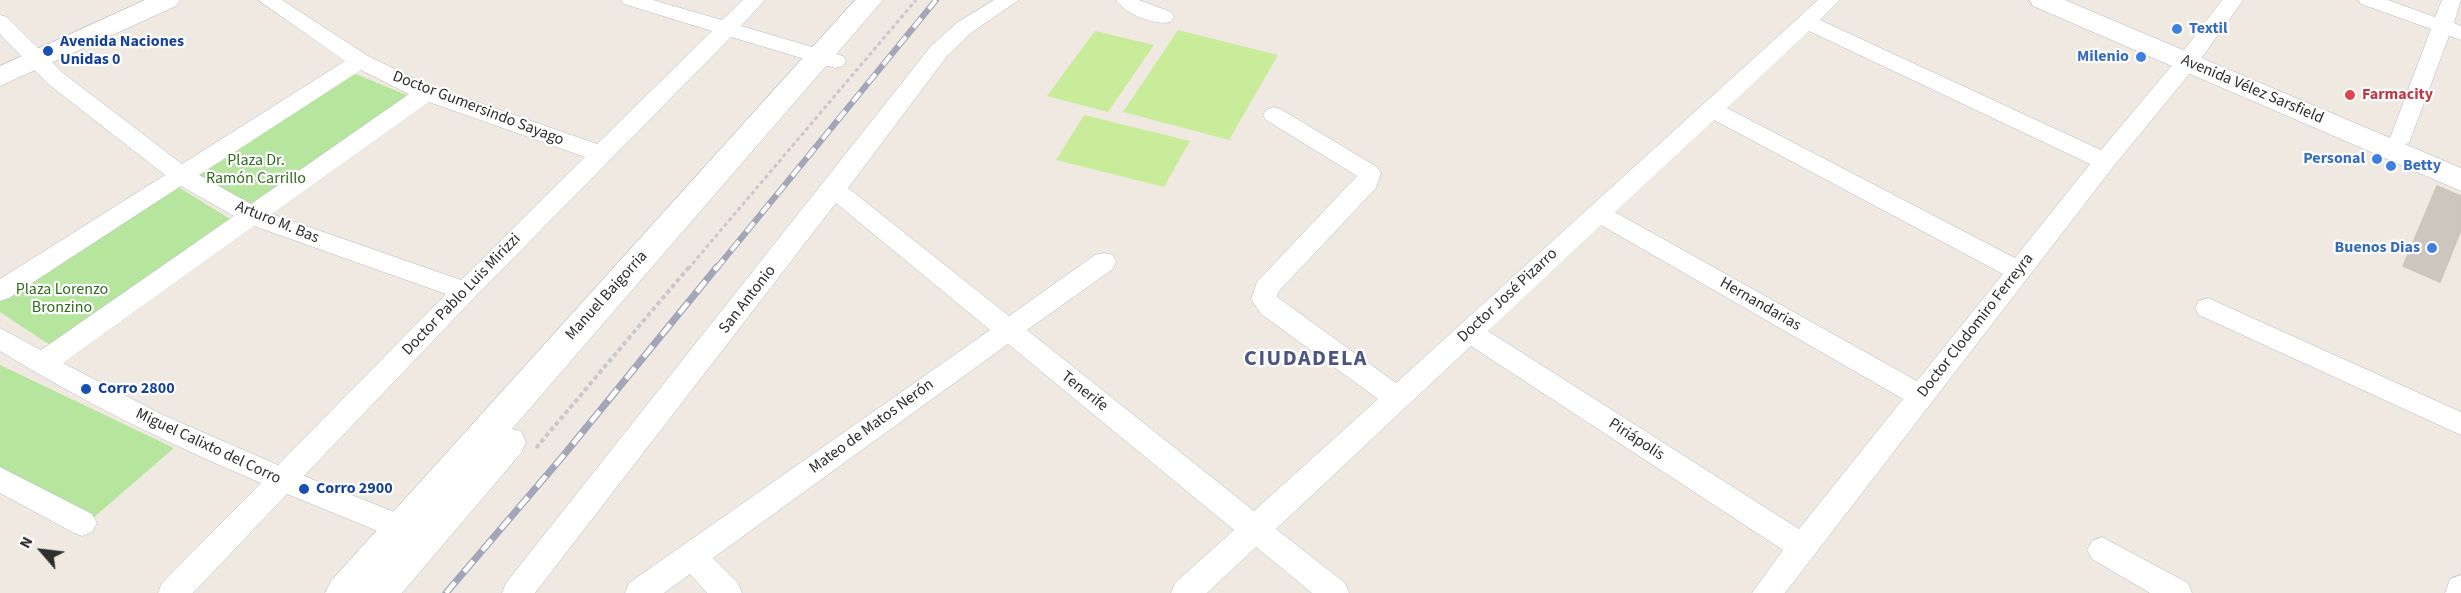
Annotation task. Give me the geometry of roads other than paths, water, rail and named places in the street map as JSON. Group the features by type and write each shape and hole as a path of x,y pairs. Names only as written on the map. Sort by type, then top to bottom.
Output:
{"main road":[{"path":"0,77 167,0"},
{"name":"Manuel Baigorria","path":"345,593 414,532 827,59 870,0"},
{"name":"Manuel Baigorria","path":"827,59 889,0"},
{"name":"Avenida Vélez Sarsfield","path":"2042,0 2191,56 2461,163"},
{"name":"Avenida Vélez Sarsfield","path":"2076,0 2191,56 2461,180"},
{"name":"Manuel Baigorria","path":"378,593 414,532"}],"street":[{"name":"Doctor Gumersindo Sayago","path":"268,0 360,61 426,93 601,154"},
{"path":"631,0 827,59"},
{"name":"Doctor Pablo Luis Mirizzi","path":"173,593 465,291 754,0"},
{"name":"San Antonio","path":"517,593 834,189 939,51 958,32 1009,0"},
{"path":"1126,0 1133,6 1164,17"},
{"name":"Doctor José Pizarro","path":"1186,593 1830,0"},
{"name":"Doctor Clodomiro Ferreyra","path":"1767,593 2233,0"},
{"path":"2368,0 2452,30"},
{"path":"2401,138 2452,30 2452,0"},
{"name":"Arturo M. Bas","path":"0,22 55,78 181,175 250,215 465,291"},
{"path":"1806,22 2105,161"},
{"path":"0,291 360,61"},
{"path":"41,364 426,93"},
{"path":"1711,109 2019,271"},
{"path":"1274,115 1369,173 1368,182 1266,289 1264,299 1270,307 1397,398"},
{"name":"Tenerife","path":"834,189 1334,593"},
{"name":"Hernandarias","path":"1598,213 1921,396"},
{"name":"Mateo de Matos Nerón","path":"640,593 1104,262"},
{"path":"2208,308 2461,424"},
{"name":"Piriápolis","path":"1469,332 1802,547"},
{"name":"Miguel Calixto del Corro","path":"0,338 68,381 239,463 414,532"},
{"path":"0,479 82,523"},
{"path":"2102,550 2177,593"},
{"path":"692,556 726,593"}],"railway":[{"path":"716,269 936,0"},
{"path":"446,593 563,456 717,267"}],"place":[{"name":"Textil","path":"2177,29"},
{"name":"Avenida Naciones Unidas 0","path":"48,51"},
{"name":"Milenio","path":"2141,57"},
{"name":"Farmacity","path":"2350,95"},
{"name":"Personal","path":"2377,159"},
{"name":"Betty","path":"2391,166"},
{"name":"Buenos Dias","path":"2432,248"},
{"name":"Corro 2800","path":"86,389"},
{"name":"Corro 2900","path":"304,489"}],"district":[{"name":"CIUDADELA","path":"1306,360"}],"park label":[{"name":"Plaza Dr. Ramón Carrillo","path":"256,170"},
{"name":"Plaza Lorenzo Bronzino","path":"62,299"}]}
